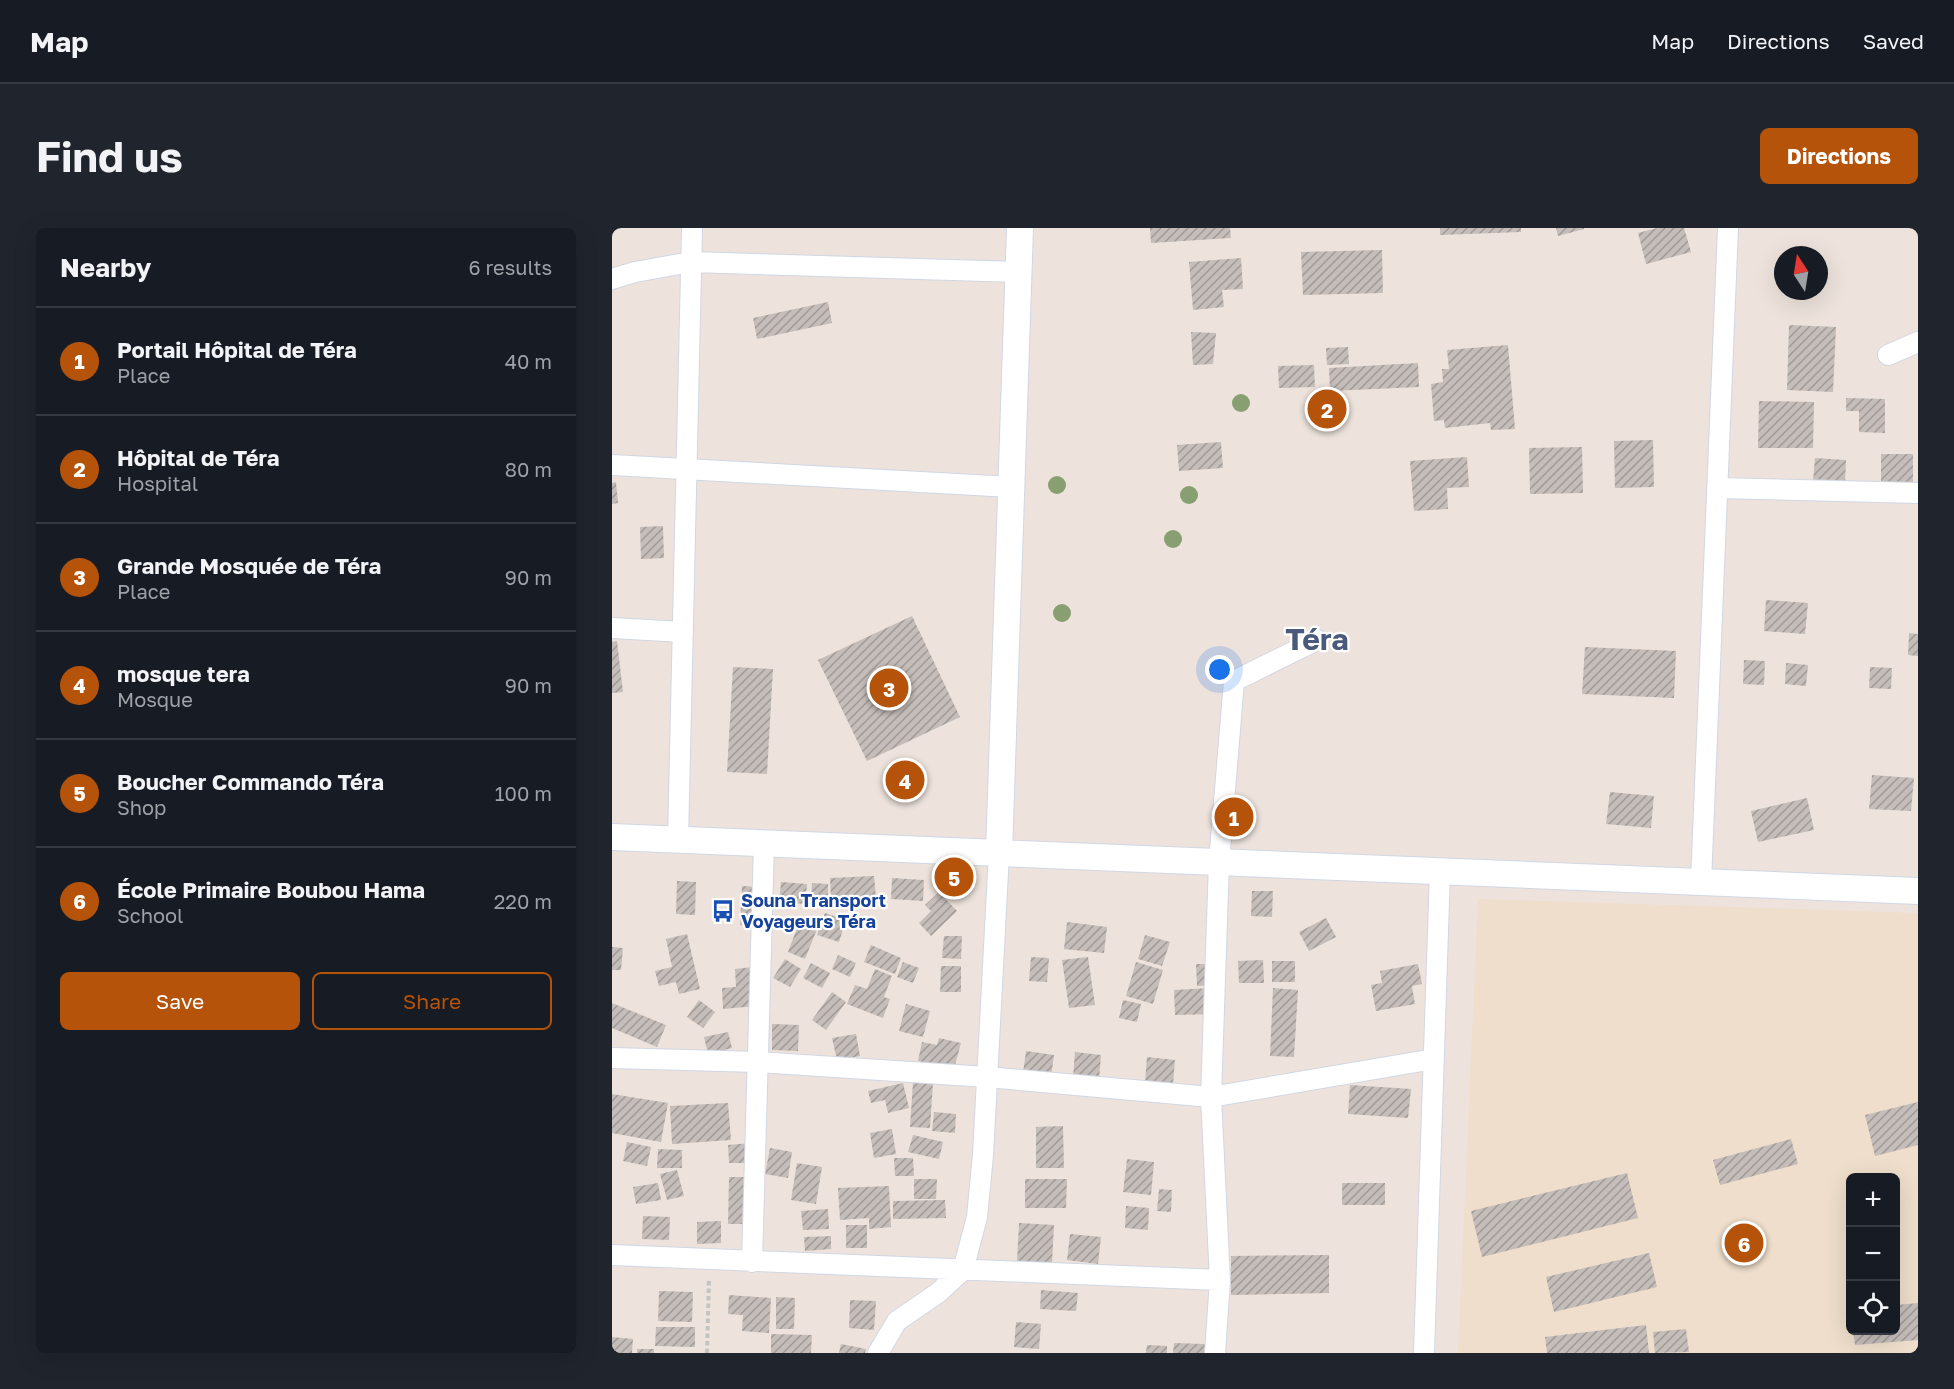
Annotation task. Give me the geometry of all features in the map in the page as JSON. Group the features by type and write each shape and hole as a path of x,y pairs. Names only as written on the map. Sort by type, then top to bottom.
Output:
{"street":[{"path":"678,840 692,228"},
{"path":"878,1353 897,1321 938,1293 963,1270 977,1217 999,853 1020,228"},
{"path":"1701,882 1728,228"},
{"path":"612,279 691,261 1018,272"},
{"path":"1888,355 1918,342"},
{"path":"612,465 1011,487"},
{"path":"1717,488 1918,493"},
{"path":"612,628 683,632"},
{"path":"1215,1353 1220,1280 1211,1097 1219,862 1234,681 1317,640"},
{"path":"612,837 1918,891"},
{"path":"752,1262 764,844"},
{"path":"1424,1353 1440,872"},
{"path":"612,1058 758,1062 987,1077 1211,1097 1434,1059"},
{"path":"612,1255 1220,1280"}],"path":[{"path":"707,1353 710,1260"}],"shaded area":[{"path":"1478,899 1918,913 1918,1353 1458,1353"}],"building":[{"path":"1150,228 1230,228 1231,238 1151,243"},
{"path":"1440,228 1521,228 1521,232 1440,235"},
{"path":"1556,228 1584,228 1584,229 1558,236"},
{"path":"1657,228 1684,228 1691,252 1646,264 1638,233"},
{"path":"1382,250 1383,293 1303,295 1301,252"},
{"path":"1241,258 1243,289 1222,290 1224,307 1193,310 1189,262"},
{"path":"828,302 832,323 757,339 753,318"},
{"path":"1789,325 1836,327 1833,392 1787,390"},
{"path":"1191,332 1216,333 1213,364 1193,365"},
{"path":"1508,345 1515,429 1491,430 1490,423 1445,428 1444,420 1434,421 1431,384 1443,382 1442,369 1449,369 1447,350"},
{"path":"1348,347 1349,364 1327,365 1326,348"},
{"path":"1418,363 1419,387 1330,391 1329,368"},
{"path":"1314,365 1315,387 1279,388 1278,366"},
{"path":"1846,398 1885,399 1885,433 1859,432 1859,411 1846,411"},
{"path":"1759,401 1814,402 1813,448 1758,448"},
{"path":"1653,440 1654,487 1615,488 1614,441"},
{"path":"1221,442 1223,468 1179,471 1177,445"},
{"path":"1582,447 1583,493 1530,494 1529,448"},
{"path":"1881,454 1913,454 1913,484 1881,484"},
{"path":"1467,457 1469,487 1447,488 1448,509 1414,511 1410,461"},
{"path":"1815,458 1846,460 1845,483 1813,481"},
{"path":"616,482 618,503 612,504 612,483"},
{"path":"663,526 664,558 641,559 640,527"},
{"path":"1766,600 1808,603 1805,634 1764,631"},
{"path":"912,616 960,717 867,761 818,660"},
{"path":"1909,633 1918,634 1918,656 1908,655"},
{"path":"617,641 623,692 612,693 612,642"},
{"path":"1585,647 1676,651 1674,698 1582,694"},
{"path":"1744,660 1765,661 1764,685 1743,684"},
{"path":"1786,663 1808,665 1806,686 1785,684"},
{"path":"733,667 773,669 767,774 727,772"},
{"path":"1870,667 1892,668 1891,689 1869,688"},
{"path":"899,765 921,777 910,794 889,784"},
{"path":"1872,775 1914,778 1911,811 1869,809"},
{"path":"1610,792 1654,796 1651,828 1606,824"},
{"path":"1807,798 1814,830 1758,842 1751,811"},
{"path":"874,876 876,898 831,900 830,878"},
{"path":"892,878 924,880 923,901 891,899"},
{"path":"677,881 696,882 695,915 676,914"},
{"path":"781,882 807,884 805,904 779,902"},
{"path":"812,883 828,884 828,902 811,901"},
{"path":"742,886 758,887 757,926 740,925"},
{"path":"1252,891 1273,891 1272,917 1251,916"},
{"path":"939,892 957,911 931,936 919,923 931,911 925,905"},
{"path":"825,913 846,920 839,942 817,935"},
{"path":"1326,918 1336,937 1309,951 1299,932"},
{"path":"1067,922 1107,927 1104,953 1064,949"},
{"path":"799,923 817,929 805,959 788,952"},
{"path":"687,934 700,989 679,994 676,982 659,986 655,971 672,967 666,939"},
{"path":"1145,935 1170,942 1162,966 1138,959"},
{"path":"944,936 962,936 961,959 942,958"},
{"path":"871,945 901,958 895,974 864,962"},
{"path":"612,947 623,948 621,970 612,970"},
{"path":"838,955 856,963 850,977 832,969"},
{"path":"1031,957 1049,958 1047,982 1029,981"},
{"path":"1088,957 1095,1005 1069,1008 1062,960"},
{"path":"785,959 801,969 790,987 773,978"},
{"path":"1263,960 1264,983 1239,983 1238,961"},
{"path":"1272,961 1295,961 1295,982 1272,982"},
{"path":"903,962 919,968 913,983 897,977"},
{"path":"1136,962 1163,970 1153,1004 1126,996"},
{"path":"811,963 830,973 822,988 803,978"},
{"path":"1196,964 1212,964 1213,985 1197,986"},
{"path":"1418,964 1422,984 1412,986 1415,1004 1376,1011 1371,985 1382,983 1380,971"},
{"path":"941,966 961,966 961,992 940,992"},
{"path":"753,967 756,1006 723,1009 722,988 736,987 735,969"},
{"path":"875,969 892,976 884,997 890,999 883,1018 847,1004 855,985 867,989"},
{"path":"1212,988 1212,1014 1175,1015 1174,990"},
{"path":"1273,988 1298,990 1294,1057 1270,1056"},
{"path":"832,992 846,1002 826,1030 812,1020"},
{"path":"699,1000 715,1012 703,1028 687,1017"},
{"path":"1123,1000 1141,1004 1137,1022 1119,1018"},
{"path":"612,1003 666,1025 657,1047 612,1028"},
{"path":"906,1004 930,1011 923,1037 899,1031"},
{"path":"772,1024 799,1025 798,1051 772,1050"},
{"path":"728,1032 732,1048 708,1054 704,1037"},
{"path":"856,1034 860,1056 837,1060 832,1038"},
{"path":"939,1038 961,1043 954,1069 918,1061 922,1042 937,1045"},
{"path":"1026,1051 1054,1055 1051,1077 1023,1073"},
{"path":"1075,1052 1101,1055 1099,1080 1073,1077"},
{"path":"1147,1057 1175,1060 1173,1084 1145,1082"},
{"path":"913,1082 933,1083 930,1128 910,1127"},
{"path":"903,1083 909,1108 888,1113 885,1100 871,1103 868,1091"},
{"path":"1350,1085 1411,1089 1408,1118 1348,1114"},
{"path":"612,1094 668,1103 661,1142 612,1133"},
{"path":"1918,1102 1918,1145 1875,1156 1865,1115"},
{"path":"728,1103 731,1140 672,1144 670,1106"},
{"path":"934,1112 956,1114 955,1133 932,1131"},
{"path":"1063,1126 1064,1168 1036,1168 1036,1127"},
{"path":"892,1129 896,1154 874,1158 870,1133"},
{"path":"913,1135 943,1142 939,1159 908,1152"},
{"path":"1791,1139 1798,1164 1720,1185 1713,1160"},
{"path":"627,1142 651,1147 647,1166 623,1161"},
{"path":"751,1143 752,1163 729,1163 728,1145"},
{"path":"770,1148 792,1152 788,1178 765,1174"},
{"path":"658,1149 682,1150 682,1168 657,1168"},
{"path":"894,1158 913,1158 914,1176 895,1176"},
{"path":"1127,1159 1154,1162 1151,1195 1123,1192"},
{"path":"797,1163 822,1167 816,1204 791,1200"},
{"path":"677,1170 684,1196 667,1200 660,1174"},
{"path":"1627,1173 1638,1218 1482,1257 1471,1211"},
{"path":"729,1177 751,1177 749,1224 728,1224"},
{"path":"914,1179 937,1179 936,1199 914,1199"},
{"path":"1025,1179 1067,1179 1066,1208 1025,1208"},
{"path":"658,1183 661,1200 636,1204 633,1187"},
{"path":"1342,1183 1385,1183 1385,1205 1342,1205"},
{"path":"889,1186 891,1227 869,1229 869,1218 840,1220 838,1188"},
{"path":"1159,1189 1172,1190 1171,1212 1157,1211"},
{"path":"945,1200 946,1218 893,1219 893,1201"},
{"path":"1126,1206 1149,1208 1148,1230 1125,1228"},
{"path":"828,1209 829,1229 803,1230 801,1211"},
{"path":"643,1216 670,1217 669,1240 642,1239"},
{"path":"721,1221 721,1243 697,1244 697,1222"},
{"path":"1019,1223 1054,1225 1052,1263 1017,1261"},
{"path":"846,1225 867,1225 867,1248 846,1248"},
{"path":"1070,1234 1101,1237 1098,1264 1067,1260"},
{"path":"831,1236 831,1249 805,1251 804,1237"},
{"path":"1649,1253 1657,1287 1554,1312 1546,1277"},
{"path":"1329,1255 1329,1293 1231,1295 1231,1256"},
{"path":"1041,1290 1078,1293 1076,1311 1040,1309"},
{"path":"659,1291 693,1292 692,1322 658,1321"},
{"path":"729,1295 771,1298 769,1333 742,1331 743,1315 728,1314"},
{"path":"776,1297 795,1298 794,1329 776,1329"},
{"path":"850,1300 876,1301 874,1330 849,1328"},
{"path":"1918,1303 1918,1340 1855,1345 1854,1335 1900,1335 1900,1305"},
{"path":"1016,1322 1041,1324 1039,1349 1014,1347"},
{"path":"1646,1325 1649,1353 1547,1353 1545,1337"},
{"path":"656,1327 695,1327 695,1347 655,1346"},
{"path":"1686,1329 1689,1352 1655,1353 1653,1332"},
{"path":"771,1334 812,1335 811,1353 771,1353"},
{"path":"612,1337 633,1339 632,1353 612,1353"},
{"path":"1174,1343 1205,1344 1204,1353 1173,1353"},
{"path":"841,1344 866,1349 865,1353 839,1353"},
{"path":"1147,1345 1167,1346 1167,1353 1146,1353"},
{"path":"637,1349 654,1349 654,1353 637,1353"}],"place":[{"name":"Hôpital de Téra","path":"1327,409"},
{"name":"Grande Mosquée de Téra","path":"889,688"},
{"name":"mosque tera","path":"905,780"},
{"name":"Portail Hôpital de Téra","path":"1234,817"},
{"name":"Boucher Commando Téra","path":"954,877"},
{"name":"Souna Transport Voyageurs Téra","path":"723,911"},
{"name":"École Primaire Boubou Hama","path":"1744,1243"}],"district":[{"name":"Téra","path":"1317,640"}]}
